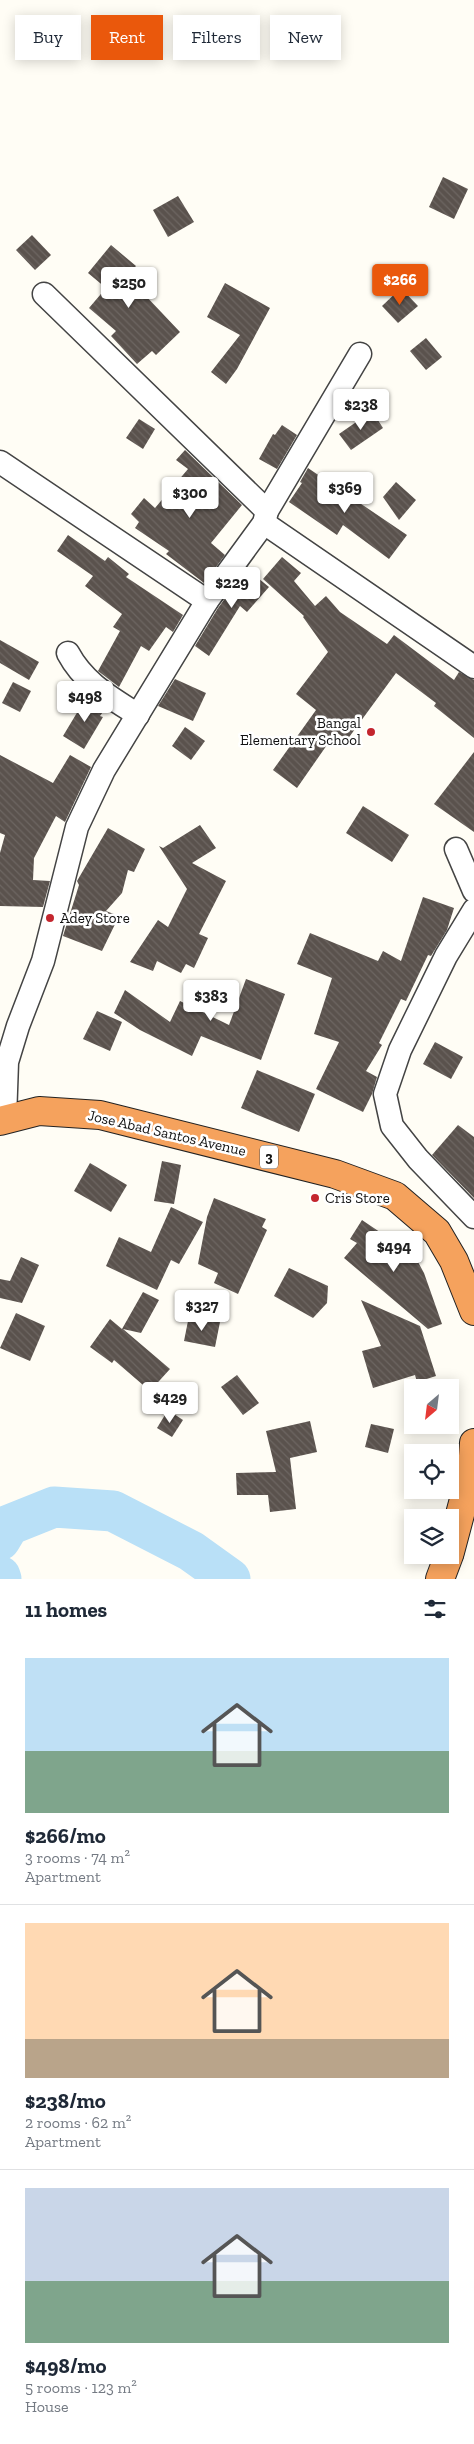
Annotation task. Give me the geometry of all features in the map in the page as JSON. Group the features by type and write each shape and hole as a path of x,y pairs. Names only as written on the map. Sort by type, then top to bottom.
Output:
{"highway":[{"name":"Jose Abad Santos Avenue","path":"3,1120 38,1111 100,1115 334,1174 395,1196 437,1232 454,1262 474,1311"},
{"path":"459,1520 472,1469 474,1444"},
{"path":"440,1579 446,1564"}],"street":[{"path":"44,294 266,517 474,667"},
{"path":"3,1120 8,1062 43,960 77,827 104,770 208,601 266,517 360,354"},
{"path":"0,462 208,601"},
{"path":"68,653 77,670 138,715"},
{"path":"456,849 474,891"},
{"path":"474,910 446,956 400,1050 385,1094 392,1126 418,1159 474,1217"}],"building":[{"path":"443,177 468,189 454,219 429,207"},
{"path":"178,196 194,222 168,237 153,210"},
{"path":"32,235 51,255 35,270 16,250"},
{"path":"111,245 136,266 127,276 180,332 156,355 152,351 137,364 111,336 116,331 89,308 106,288 88,273"},
{"path":"225,283 270,308 237,369 226,384 211,372 240,335 207,317"},
{"path":"401,288 418,306 398,323 382,306"},
{"path":"426,338 442,357 426,370 410,351"},
{"path":"372,411 383,428 351,450 339,434"},
{"path":"139,419 155,429 143,449 126,438"},
{"path":"282,425 297,435 277,469 259,459 273,434 275,435"},
{"path":"185,450 242,505 211,543 225,555 204,583 166,554 169,551 135,528 139,522 131,514 144,498 155,508 188,469 176,460"},
{"path":"308,468 407,535 389,559 343,525 337,535 289,502 302,483 300,482"},
{"path":"396,482 416,500 399,520 383,497"},
{"path":"68,535 105,561 108,557 129,574 126,577 183,615 173,632 166,627 149,651 141,646 119,687 98,671 120,631 113,627 122,614 85,586 93,576 57,551"},
{"path":"282,557 301,573 294,581 315,606 326,596 340,612 387,644 394,635 454,680 459,672 474,680 474,738 434,706 436,703 396,673 347,740 336,732 297,788 273,770 316,710 296,694 328,652 304,616 263,579"},
{"path":"247,569 269,587 247,612 240,606 209,656 195,646 218,608"},
{"path":"0,640 39,662 29,680 0,663"},
{"path":"175,679 206,693 193,721 158,706"},
{"path":"13,682 31,691 20,712 2,703"},
{"path":"87,696 105,709 100,716 103,717 84,749 63,736"},
{"path":"185,727 205,741 191,760 172,746"},
{"path":"474,752 474,832 434,804"},
{"path":"0,755 53,783 70,755 91,767 65,822 56,816 34,858 33,880 50,881 43,907 0,906 0,853 5,835 0,833"},
{"path":"363,806 409,835 392,862 346,833"},
{"path":"200,825 216,848 192,863 226,881 199,934 208,938 194,968 186,964 181,973 157,961 153,971 130,962 158,920 168,927 187,889 159,846 163,848"},
{"path":"108,828 145,849 134,872 128,870 122,893 106,911 119,916 102,951 63,936 79,885 77,881"},
{"path":"423,897 454,908 447,930 431,956 428,955 406,1001 401,999 379,1043 382,1045 366,1071 377,1077 372,1094 363,1112 316,1089 339,1042 314,1034 332,978 297,964 310,933 378,961 383,951 401,961"},
{"path":"246,979 285,994 261,1060 201,1036 192,1056 140,1030 114,1013 125,990 170,1022 180,1001 229,1025"},
{"path":"97,1011 122,1022 110,1051 83,1039"},
{"path":"435,1042 463,1057 451,1079 423,1064"},
{"path":"257,1070 315,1094 299,1132 241,1108"},
{"path":"458,1125 474,1137 474,1198 432,1155"},
{"path":"162,1161 181,1165 174,1204 154,1201"},
{"path":"90,1163 127,1185 111,1212 74,1191"},
{"path":"214,1198 266,1219 262,1227 267,1230 238,1294 214,1283 218,1273 198,1264 207,1217"},
{"path":"171,1207 203,1222 179,1264 171,1260 157,1290 106,1266 119,1237 151,1252"},
{"path":"362,1220 396,1243 406,1240 424,1273 442,1324 428,1329 344,1258 357,1243 350,1239"},
{"path":"21,1257 39,1265 22,1303 0,1298 0,1279 10,1281"},
{"path":"289,1268 328,1286 327,1303 313,1318 274,1296"},
{"path":"143,1292 159,1300 141,1333 123,1329 170,1369 150,1391 114,1360 112,1363 90,1347 110,1319 122,1329"},
{"path":"361,1300 420,1326 436,1376 426,1379 416,1379 415,1375 373,1388 362,1351 381,1346"},
{"path":"16,1313 45,1326 30,1361 0,1348"},
{"path":"189,1316 220,1322 215,1347 184,1341"},
{"path":"237,1375 259,1403 243,1415 221,1387"},
{"path":"168,1410 183,1420 172,1437 157,1428"},
{"path":"310,1421 317,1452 290,1458 296,1509 270,1512 268,1495 237,1495 236,1473 276,1472 266,1431"},
{"path":"371,1424 394,1429 388,1453 365,1447"}],"waterway":[{"path":"0,1540 9,1525 54,1507 113,1511 191,1551 230,1579"}],"place":[{"name":"Bangal Elementary School","path":"371,732"},
{"name":"Adey Store","path":"50,918"},
{"name":"Cris Store","path":"315,1198"}]}
